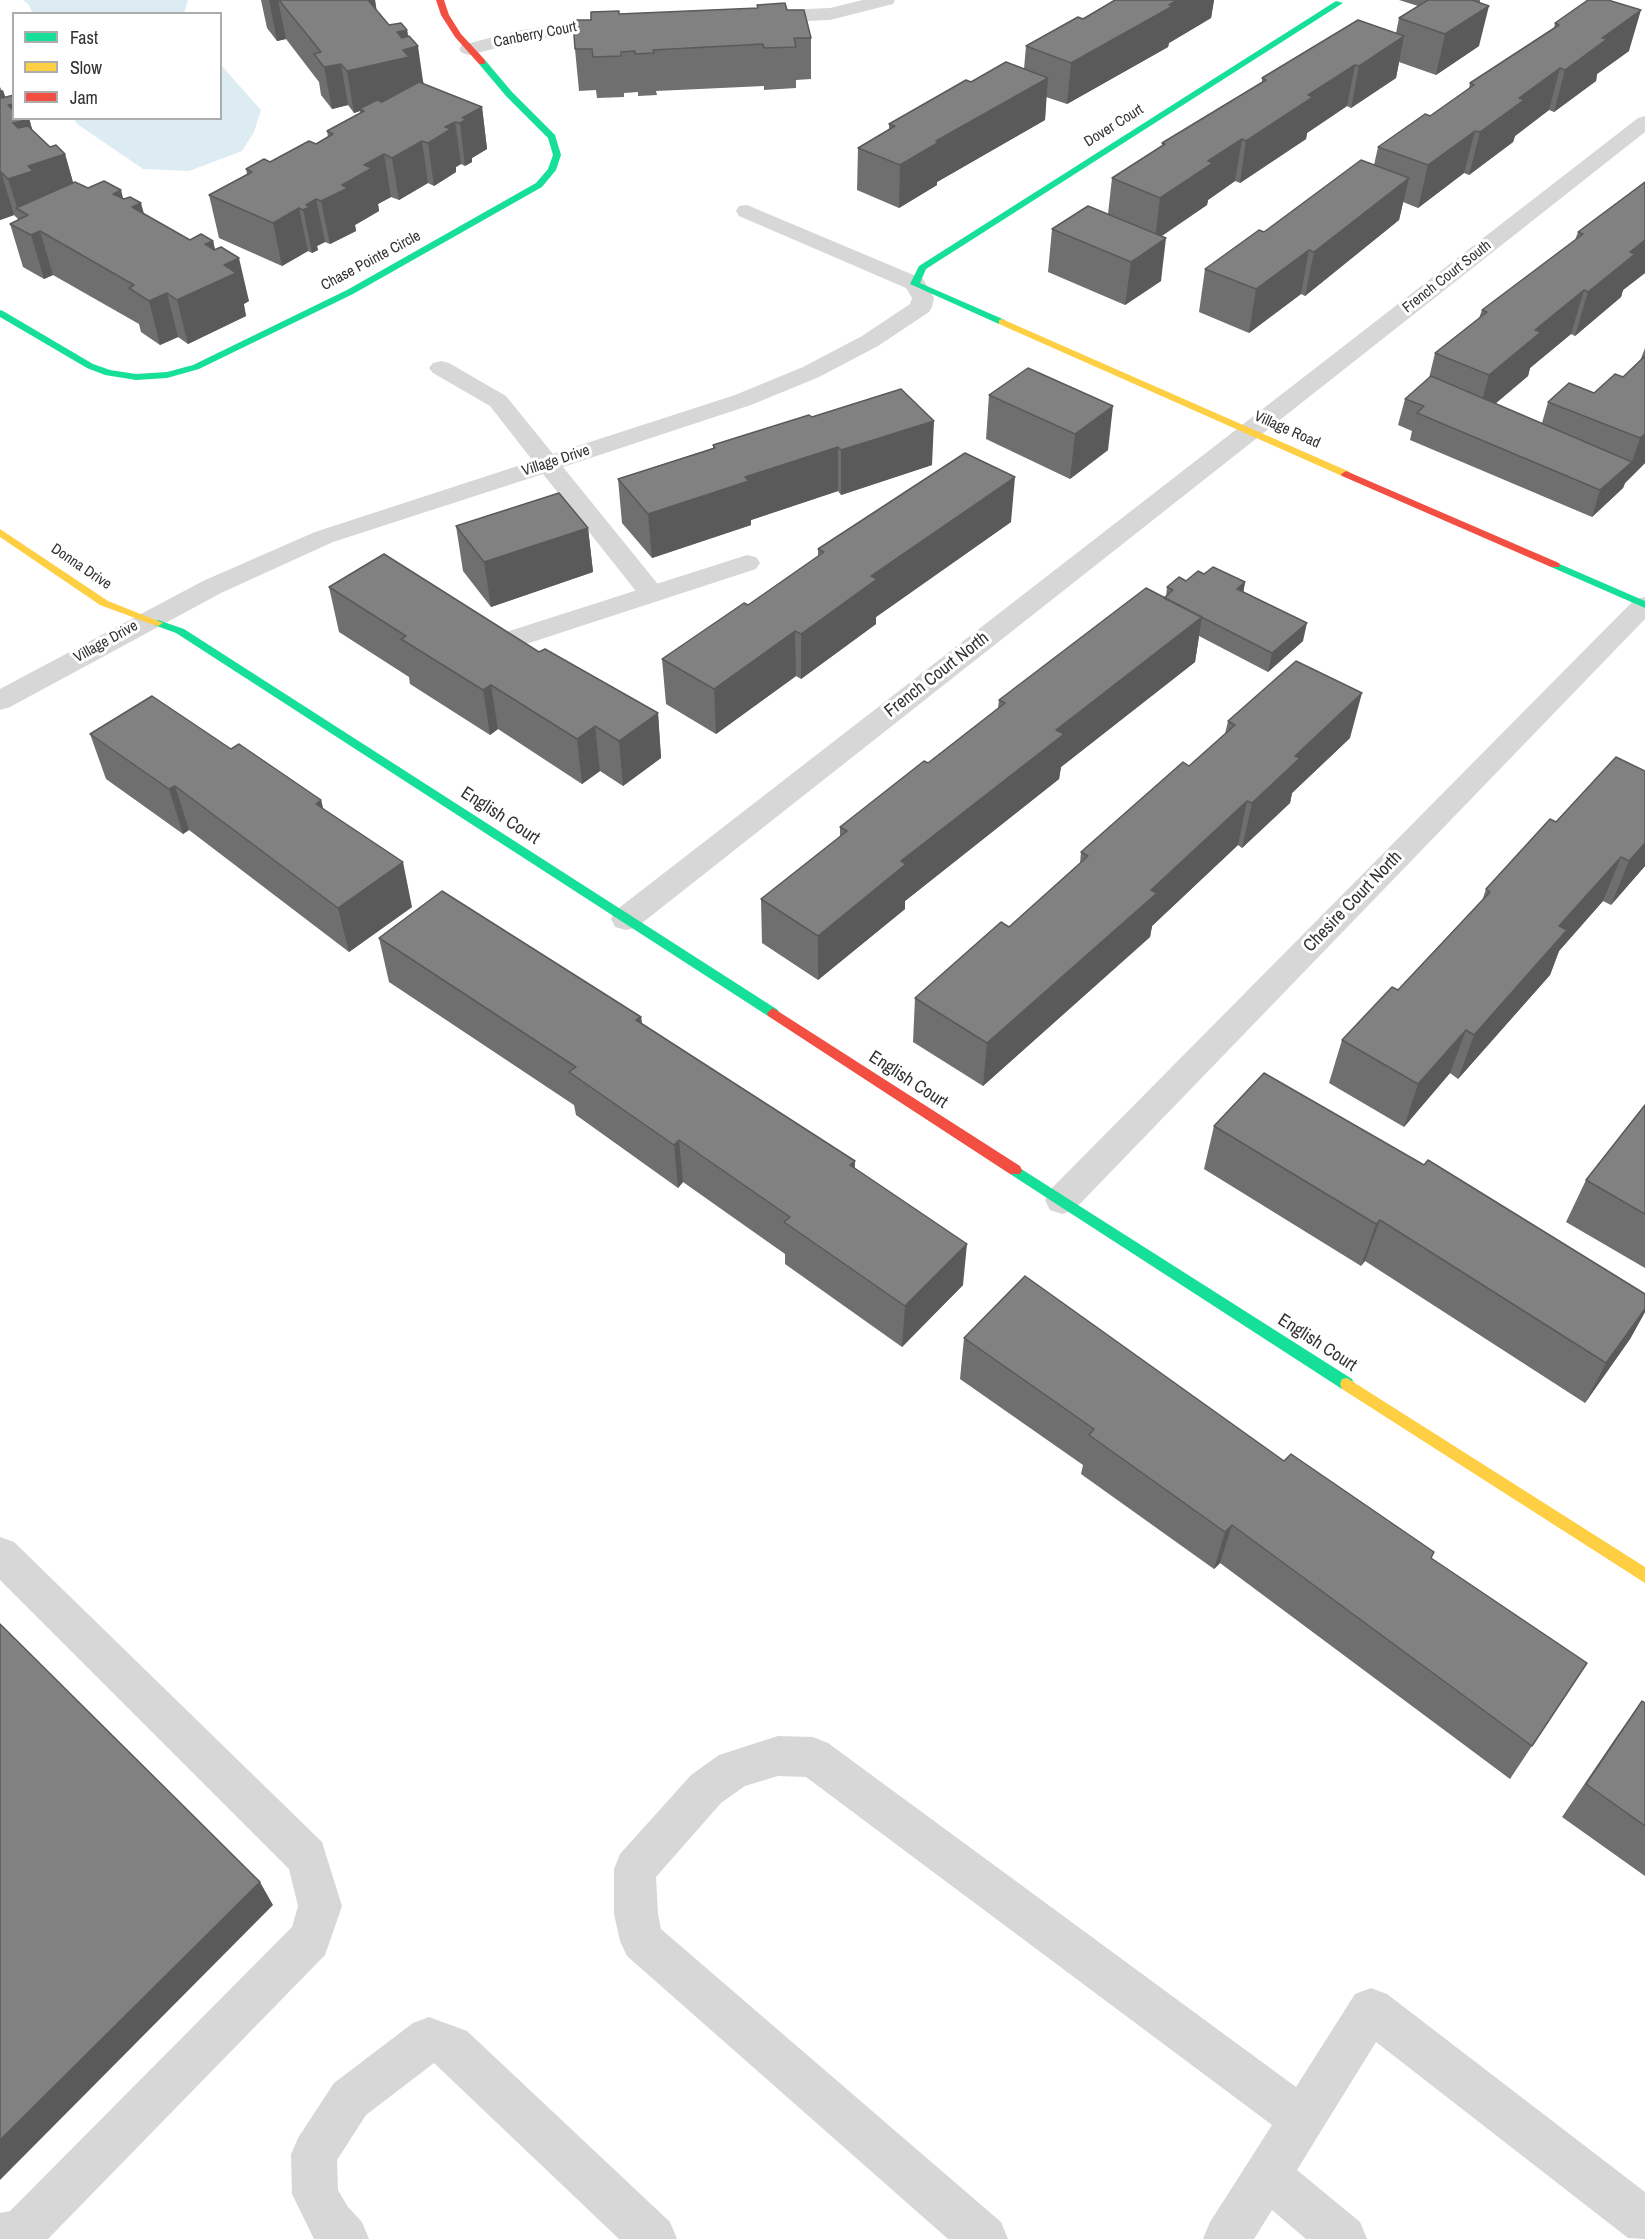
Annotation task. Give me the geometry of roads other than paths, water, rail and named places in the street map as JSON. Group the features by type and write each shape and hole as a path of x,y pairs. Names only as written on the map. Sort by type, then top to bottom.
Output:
{"street":[{"name":"Chase Pointe Circle","path":"0,313 90,366 108,373 136,376 166,375 196,368 350,292 539,185 552,170 557,155 552,137 469,49 445,15 440,0"},
{"path":"744,17 830,14 886,0"},
{"name":"Dover Court","path":"915,284 916,277 922,268 1339,3"},
{"name":"Canberry Court","path":"469,49 532,34 631,20"},
{"name":"French Court South","path":"1248,431 1645,122"},
{"path":"747,211 915,284"},
{"name":"Village Road","path":"915,284 1645,605"},
{"name":"Village Drive","path":"0,701 149,618 324,537 743,400 811,372 870,341 921,307 923,298 915,284"},
{"path":"441,368 498,401 652,594"},
{"name":"French Court North","path":"626,919 1248,431"},
{"name":"Donna Drive","path":"0,532 104,603 149,618"},
{"path":"513,639 747,563"},
{"name":"Chesire Court North","path":"1062,1200 1645,605"},
{"name":"English Court","path":"149,618 180,632 1643,1571"},
{"path":"0,1554 307,1857 320,1906 310,1940 23,2231 0,2237"},
{"path":"984,2239 642,1941 636,1914 635,1869 706,1789 734,1769 778,1756 813,1757 1302,2119"},
{"path":"1227,2239 1371,2010 1645,2221"},
{"path":"345,2239 331,2224 315,2194 314,2154 350,2099 429,2039 451,2047 653,2239"},
{"path":"1267,2176 1343,2239"}]}
